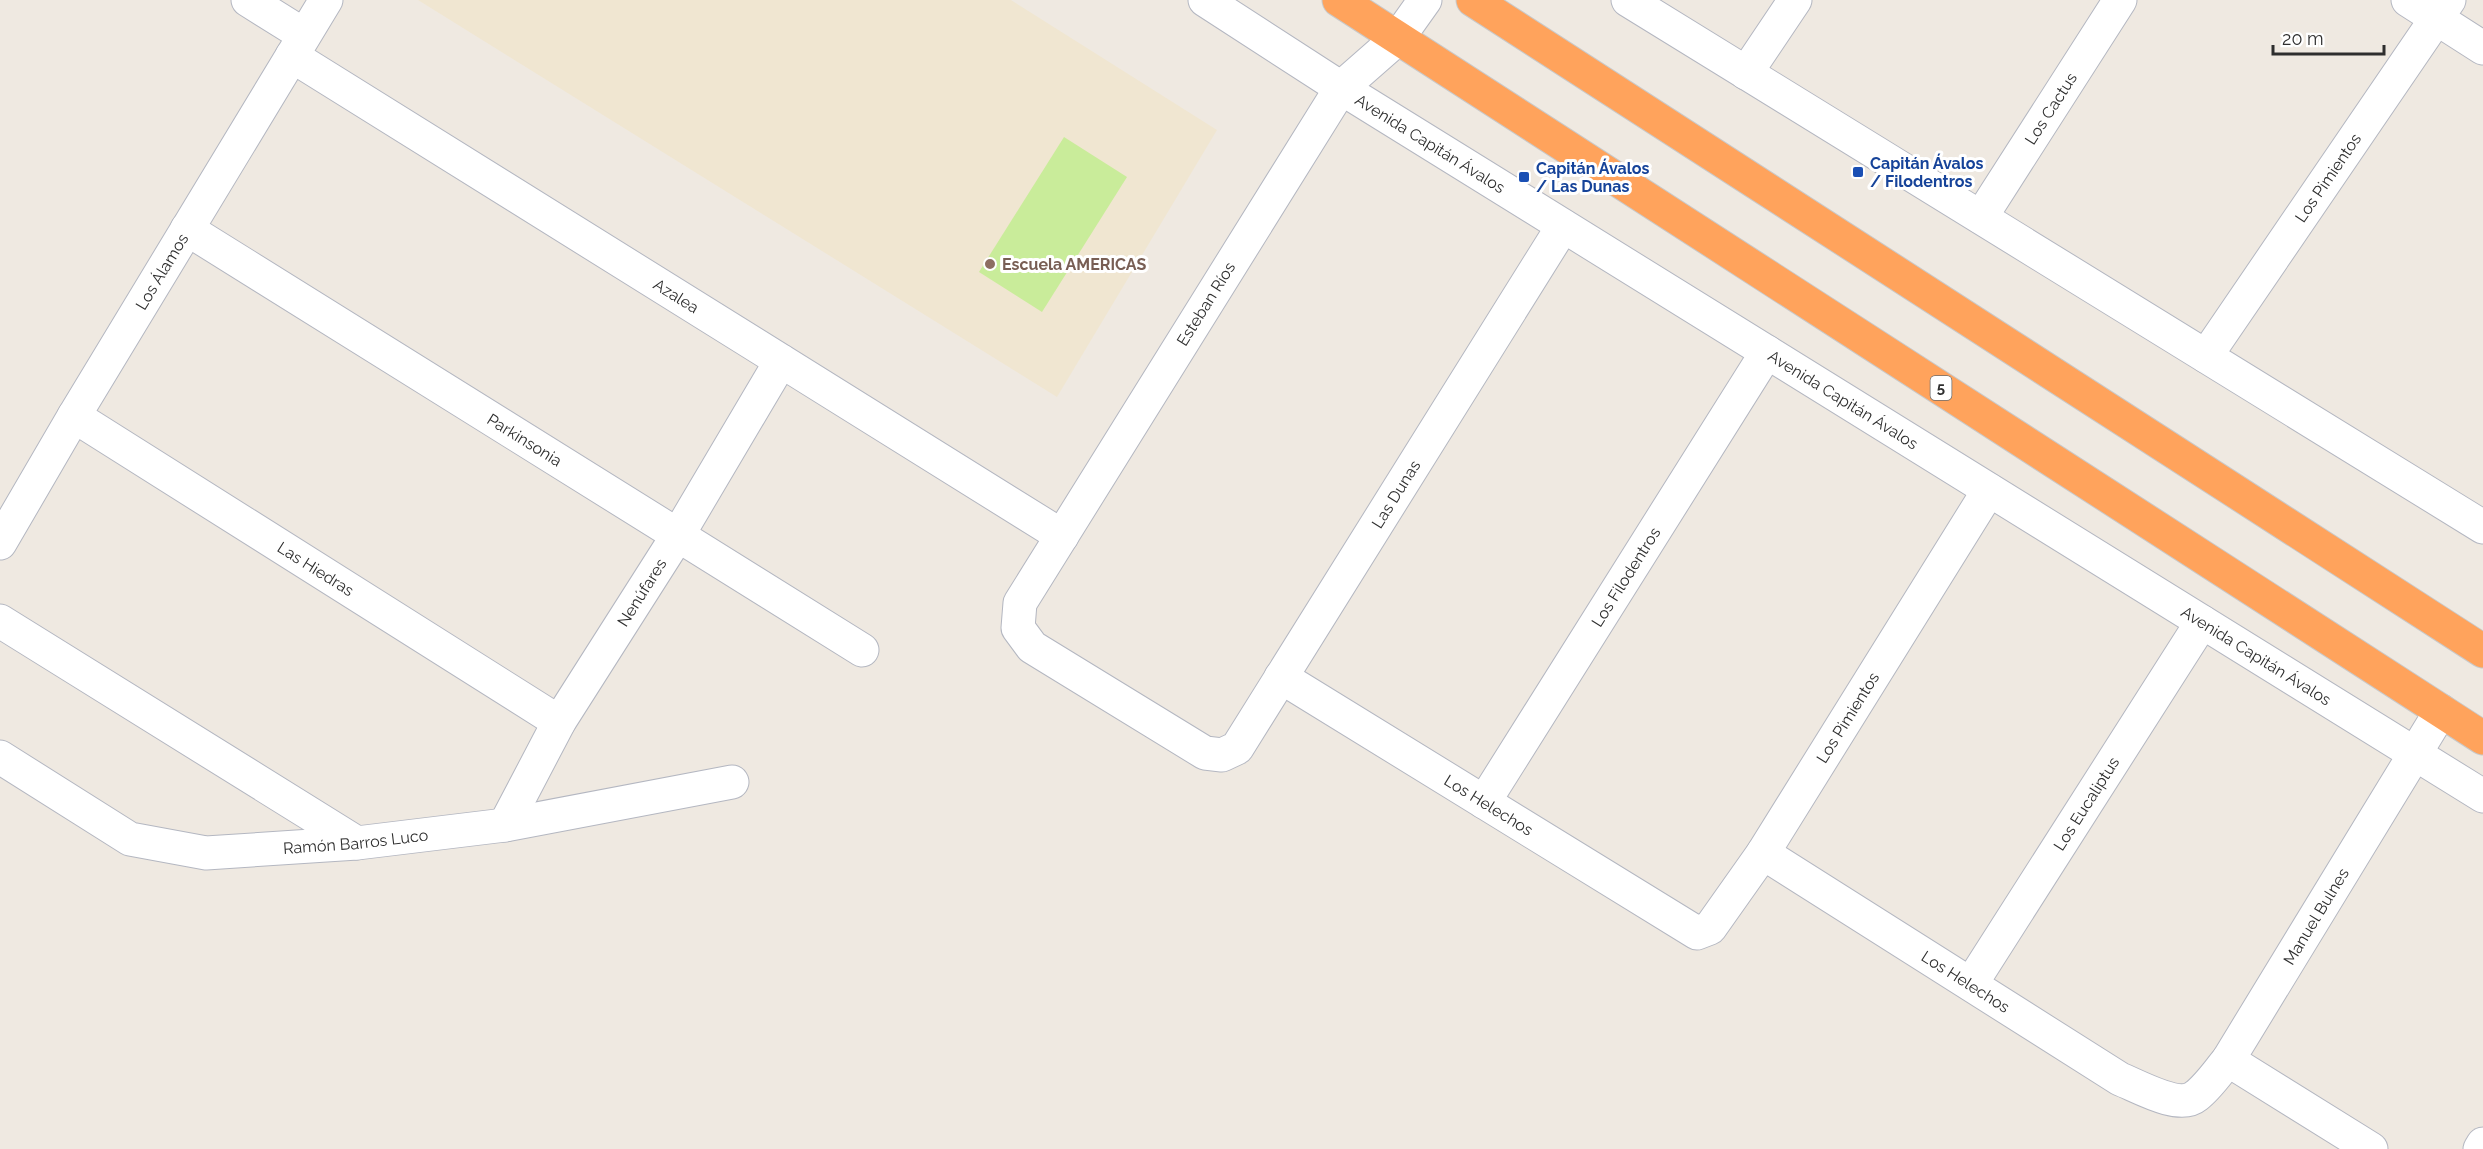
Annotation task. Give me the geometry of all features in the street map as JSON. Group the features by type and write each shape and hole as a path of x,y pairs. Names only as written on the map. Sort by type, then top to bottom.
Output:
{"highway":[{"name":"5","path":"1339,0 2441,711 2481,734"},
{"path":"1473,0 2483,651"}],"street":[{"name":"Azalea","path":"248,0 298,45 781,361 1062,536"},
{"name":"Los Álamos","path":"0,543 74,416 326,0"},
{"name":"Avenida Capitán Ávalos","path":"1205,0 1341,88 2483,796"},
{"name":"Esteban Ríos","path":"1222,755 1205,753 1032,647 1018,628 1020,603 1341,88 1398,38 1425,0"},
{"path":"1628,0 2483,527"},
{"path":"1746,73 1795,0"},
{"name":"Los Cactus","path":"1981,217 2120,0"},
{"path":"2408,0 2442,9 2483,48"},
{"name":"Los Pimientos","path":"2206,356 2442,9"},
{"name":"Las Dunas","path":"1222,755 1237,748 1563,226"},
{"name":"Parkinsonia","path":"187,230 862,650"},
{"name":"Los Filodentros","path":"1484,802 1767,352"},
{"name":"Nenúfares","path":"505,825 559,722 678,535 781,361"},
{"name":"Las Hiedras","path":"74,416 559,722"},
{"name":"Los Pimientos","path":"1697,933 1710,927 1763,853 1989,490"},
{"path":"0,621 357,843"},
{"name":"Los Eucaliptus","path":"1971,984 2202,622"},
{"name":"Los Helechos","path":"1281,677 1697,933"},
{"name":"Manuel Bulnes","path":"2172,1100 2184,1101 2195,1098 2228,1060 2441,711"},
{"name":"Ramón Barros Luco","path":"0,757 130,839 206,853 357,843 505,825 732,782"},
{"name":"Los Helechos","path":"1763,853 2120,1079 2172,1100"},
{"path":"2228,1060 2371,1149"},
{"path":"2480,1149 2483,1144"}],"shaded area":[{"name":"Escuela AMERICAS","path":"418,0 1011,0 1217,130 1057,397"}],"green space":[{"path":"1064,137 1127,177 1042,312 979,272"}],"place":[{"name":"Capitán Ávalos / Filodentros","path":"1858,172"},
{"name":"Capitán Ávalos / Las Dunas","path":"1524,177"},
{"name":"Escuela AMERICAS","path":"990,264"}]}
